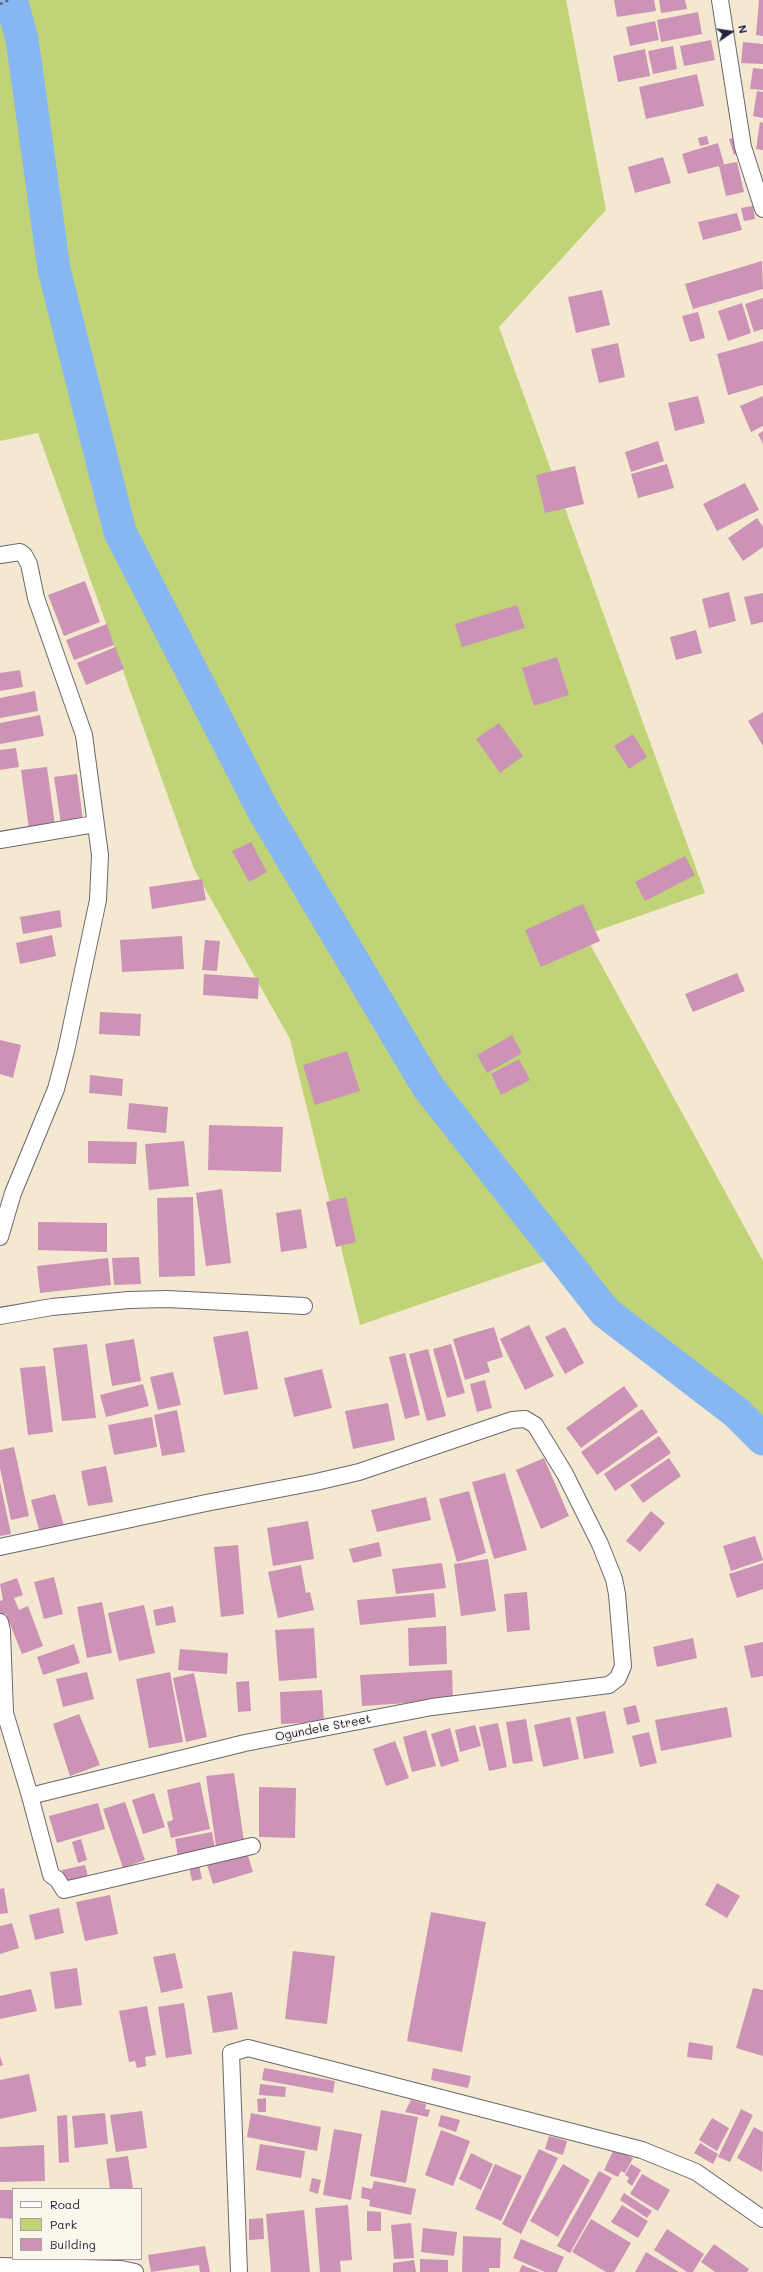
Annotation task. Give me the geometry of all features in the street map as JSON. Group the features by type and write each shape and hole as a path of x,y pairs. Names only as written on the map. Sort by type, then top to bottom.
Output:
{"street":[{"path":"720,0 743,147 763,209"},
{"path":"0,555 20,552 24,555 29,564 36,598 84,736 100,855 98,900 72,1028 56,1089 13,1193 0,1237"},
{"path":"0,840 95,824"},
{"path":"0,1316 52,1307 129,1300 166,1299 304,1306"},
{"name":"Ogundele Street","path":"0,1547 358,1472 512,1420 525,1419 536,1425 565,1474 600,1544 614,1579 623,1666 618,1678 609,1685 432,1707 245,1743 30,1796"},
{"path":"0,1622 2,1631 5,1713 30,1796 51,1875 57,1879 64,1890 252,1846"},
{"path":"239,2272 231,2053 248,2048 642,2150 696,2172 763,2219"},
{"path":"0,2266 121,2268 135,2272"}],"path":[{"path":"0,4 9,0"}],"green space":[{"path":"0,0 566,0 606,210 499,327 705,893 585,935 763,1261 763,1451 560,1256 360,1325 290,1039 194,869 38,433 0,441"}],"building":[{"path":"614,0 654,0 656,11 617,17"},
{"path":"659,0 685,0 687,9 661,13"},
{"path":"759,0 763,0 763,36 756,35"},
{"path":"698,12 702,34 661,42 657,20"},
{"path":"655,21 659,40 630,46 626,27"},
{"path":"711,40 715,60 684,66 680,46"},
{"path":"743,42 763,44 763,64 741,63"},
{"path":"673,46 677,69 653,74 648,51"},
{"path":"645,49 650,76 618,82 613,56"},
{"path":"753,68 763,69 763,90 750,89"},
{"path":"697,74 704,106 646,119 639,87"},
{"path":"757,91 763,92 763,118 753,116"},
{"path":"760,122 763,123 763,150 756,149"},
{"path":"707,136 709,144 700,146 698,138"},
{"path":"737,137 740,153 734,155 729,139"},
{"path":"718,143 724,164 720,165 737,162 744,192 726,196 719,166 688,174 682,154"},
{"path":"663,157 671,183 635,193 628,167"},
{"path":"753,206 755,219 744,221 741,208"},
{"path":"737,213 742,230 703,240 698,222"},
{"path":"762,261 763,289 693,309 685,284"},
{"path":"602,290 610,325 576,333 568,297"},
{"path":"763,298 763,329 754,332 745,304"},
{"path":"742,303 751,333 728,341 718,311"},
{"path":"698,312 705,338 690,342 682,316"},
{"path":"763,341 763,385 728,395 717,354"},
{"path":"618,343 625,377 599,383 591,349"},
{"path":"698,396 705,423 675,431 668,403"},
{"path":"763,396 763,426 751,432 740,406"},
{"path":"763,431 763,444 758,434"},
{"path":"658,441 664,461 631,472 625,452"},
{"path":"667,464 674,488 638,498 631,474"},
{"path":"575,466 584,504 545,513 536,475"},
{"path":"745,483 759,510 717,531 703,504"},
{"path":"757,518 763,527 763,547 743,561 728,538"},
{"path":"85,581 100,622 64,636 48,595"},
{"path":"729,592 736,621 709,628 702,599"},
{"path":"763,593 763,622 751,625 744,597"},
{"path":"517,605 525,628 462,647 455,624"},
{"path":"107,624 114,645 74,660 66,640"},
{"path":"696,630 702,653 676,660 670,637"},
{"path":"115,647 124,669 86,685 77,663"},
{"path":"557,657 569,695 534,706 522,668"},
{"path":"20,670 23,687 0,691 0,673"},
{"path":"35,691 38,711 0,718 0,698"},
{"path":"763,712 763,746 748,721"},
{"path":"40,715 44,736 0,744 0,723"},
{"path":"499,723 523,756 500,773 476,739"},
{"path":"633,734 647,757 629,769 614,746"},
{"path":"16,748 19,767 0,770 0,750"},
{"path":"47,767 55,825 29,829 21,770"},
{"path":"77,774 83,821 61,824 54,777"},
{"path":"251,842 267,872 249,882 232,851"},
{"path":"685,856 695,875 645,901 635,882"},
{"path":"202,879 206,900 152,909 149,887"},
{"path":"583,904 600,941 541,967 525,930"},
{"path":"60,910 62,927 23,934 20,917"},
{"path":"52,935 56,956 20,964 16,943"},
{"path":"182,936 184,969 122,972 120,940"},
{"path":"205,940 220,941 217,971 202,970"},
{"path":"737,973 745,991 693,1012 685,994"},
{"path":"204,974 259,978 258,999 203,995"},
{"path":"100,1012 141,1014 140,1036 99,1034"},
{"path":"512,1035 522,1053 487,1073 477,1055"},
{"path":"0,1040 21,1045 13,1078 0,1074"},
{"path":"347,1051 360,1091 315,1105 303,1065"},
{"path":"519,1059 530,1080 501,1095 491,1074"},
{"path":"90,1075 123,1079 122,1096 89,1093"},
{"path":"129,1103 168,1107 166,1133 127,1129"},
{"path":"209,1125 283,1127 281,1172 208,1170"},
{"path":"88,1141 137,1142 136,1164 88,1163"},
{"path":"184,1141 189,1186 149,1190 145,1144"},
{"path":"222,1189 231,1263 206,1266 196,1193"},
{"path":"193,1197 195,1276 159,1277 157,1198"},
{"path":"346,1197 356,1242 336,1247 326,1202"},
{"path":"301,1209 307,1248 281,1252 276,1213"},
{"path":"38,1222 107,1223 107,1252 38,1250"},
{"path":"139,1257 141,1284 114,1285 112,1258"},
{"path":"108,1258 111,1285 40,1293 37,1266"},
{"path":"529,1325 554,1376 525,1390 500,1339"},
{"path":"494,1327 503,1357 487,1362 490,1372 465,1380 453,1339"},
{"path":"565,1327 584,1363 565,1374 545,1337"},
{"path":"248,1331 258,1389 224,1395 213,1337"},
{"path":"134,1339 141,1381 112,1386 105,1344"},
{"path":"87,1344 96,1418 62,1421 53,1348"},
{"path":"451,1344 465,1393 447,1398 433,1349"},
{"path":"428,1349 446,1416 427,1421 409,1354"},
{"path":"405,1353 420,1415 405,1419 389,1357"},
{"path":"45,1366 53,1432 28,1435 20,1368"},
{"path":"322,1369 332,1408 294,1417 284,1378"},
{"path":"173,1372 181,1405 158,1410 150,1377"},
{"path":"485,1380 492,1408 477,1412 470,1384"},
{"path":"143,1384 149,1406 106,1417 100,1395"},
{"path":"624,1386 638,1406 581,1448 566,1428"},
{"path":"388,1403 395,1440 353,1449 345,1411"},
{"path":"642,1409 658,1432 597,1475 581,1452"},
{"path":"177,1410 185,1452 162,1456 154,1415"},
{"path":"152,1417 157,1447 114,1455 108,1425"},
{"path":"659,1436 671,1453 615,1491 604,1474"},
{"path":"14,1447 29,1516 11,1520 0,1468 0,1450"},
{"path":"544,1458 569,1516 541,1529 516,1470"},
{"path":"669,1458 681,1476 643,1503 630,1485"},
{"path":"106,1466 113,1502 88,1506 81,1471"},
{"path":"505,1473 527,1550 494,1559 472,1482"},
{"path":"0,1482 11,1534 0,1536"},
{"path":"469,1491 486,1553 457,1562 439,1499"},
{"path":"55,1494 64,1526 40,1533 31,1500"},
{"path":"426,1497 431,1520 377,1532 371,1510"},
{"path":"651,1511 665,1523 640,1552 626,1541"},
{"path":"308,1521 314,1559 273,1566 267,1528"},
{"path":"755,1536 763,1560 731,1571 723,1546"},
{"path":"379,1542 382,1556 353,1563 349,1549"},
{"path":"238,1545 244,1614 221,1617 214,1547"},
{"path":"488,1559 496,1611 461,1616 454,1564"},
{"path":"442,1563 446,1588 396,1594 392,1569"},
{"path":"763,1563 763,1589 737,1598 729,1574"},
{"path":"301,1565 306,1593 310,1592 314,1610 278,1618 268,1572"},
{"path":"54,1577 63,1614 44,1619 34,1582"},
{"path":"17,1578 23,1595 14,1598 19,1610 28,1606 43,1646 22,1654 6,1614 1,1616 0,1612 0,1601 3,1600 0,1584"},
{"path":"527,1592 530,1630 507,1632 504,1594"},
{"path":"434,1593 436,1617 360,1625 357,1600"},
{"path":"102,1602 112,1653 87,1658 77,1607"},
{"path":"144,1605 155,1653 119,1661 108,1613"},
{"path":"173,1606 176,1622 156,1626 153,1610"},
{"path":"446,1626 447,1664 409,1666 408,1628"},
{"path":"314,1628 317,1678 279,1681 275,1630"},
{"path":"693,1638 697,1658 657,1667 653,1647"},
{"path":"763,1642 763,1676 751,1678 744,1646"},
{"path":"74,1644 80,1663 43,1675 37,1657"},
{"path":"180,1649 228,1653 227,1674 178,1670"},
{"path":"452,1670 453,1700 362,1706 360,1675"},
{"path":"87,1672 94,1699 63,1707 56,1679"},
{"path":"170,1672 183,1742 149,1748 136,1679"},
{"path":"194,1673 207,1737 186,1742 173,1678"},
{"path":"249,1681 251,1711 238,1712 236,1682"},
{"path":"322,1690 324,1722 281,1724 280,1692"},
{"path":"636,1705 640,1722 627,1725 623,1708"},
{"path":"727,1707 732,1737 661,1751 655,1720"},
{"path":"605,1711 614,1753 584,1759 576,1717"},
{"path":"79,1714 100,1765 70,1776 53,1724"},
{"path":"570,1717 579,1759 543,1767 534,1725"},
{"path":"526,1719 533,1761 513,1764 506,1722"},
{"path":"498,1723 507,1767 489,1771 479,1727"},
{"path":"475,1725 481,1746 460,1752 455,1730"},
{"path":"450,1728 459,1761 441,1767 431,1734"},
{"path":"426,1730 436,1766 412,1772 403,1737"},
{"path":"649,1732 657,1763 640,1767 632,1736"},
{"path":"395,1741 409,1778 386,1786 373,1749"},
{"path":"234,1773 244,1841 216,1846 206,1776"},
{"path":"200,1782 210,1829 171,1838 167,1822 173,1820 167,1790"},
{"path":"259,1787 296,1788 295,1838 259,1837"},
{"path":"154,1793 165,1827 143,1834 132,1800"},
{"path":"125,1802 145,1860 123,1868 103,1809"},
{"path":"98,1803 105,1829 57,1843 49,1816"},
{"path":"212,1832 215,1849 178,1856 175,1839"},
{"path":"81,1839 87,1860 78,1863 72,1842"},
{"path":"247,1852 253,1872 213,1884 207,1865"},
{"path":"85,1865 89,1880 66,1885 62,1870"},
{"path":"199,1865 202,1879 192,1881 189,1867"},
{"path":"717,1883 740,1896 727,1918 705,1905"},
{"path":"4,1888 8,1913 0,1914 0,1889"},
{"path":"110,1895 118,1934 85,1941 76,1902"},
{"path":"59,1908 64,1933 35,1940 29,1915"},
{"path":"431,1912 486,1922 462,2052 407,2041"},
{"path":"12,1923 19,1948 0,1954 0,1926"},
{"path":"293,1951 335,1956 327,2024 285,2019"},
{"path":"175,1953 183,1988 161,1993 153,1957"},
{"path":"77,1968 82,2005 55,2009 50,1972"},
{"path":"753,1988 763,1990 763,2056 736,2048"},
{"path":"31,1989 37,2011 0,2019 0,1996"},
{"path":"232,1992 238,2029 213,2033 207,1996"},
{"path":"184,2003 192,2054 166,2058 158,2007"},
{"path":"147,2006 156,2055 145,2057 146,2066 137,2068 135,2061 129,2062 119,2011"},
{"path":"689,2042 713,2046 712,2060 687,2057"},
{"path":"0,2056 3,2065 0,2066"},
{"path":"264,2068 335,2081 333,2093 262,2080"},
{"path":"433,2068 471,2076 468,2088 431,2080"},
{"path":"29,2074 37,2111 0,2119 0,2080"},
{"path":"260,2084 286,2087 285,2097 259,2095"},
{"path":"266,2098 266,2112 258,2112 257,2099"},
{"path":"411,2100 426,2104 425,2109 430,2110 428,2117 405,2112"},
{"path":"741,2109 753,2115 730,2162 718,2157"},
{"path":"381,2110 418,2117 406,2183 370,2176"},
{"path":"142,2111 147,2148 116,2152 110,2115"},
{"path":"105,2113 108,2144 75,2148 72,2116"},
{"path":"251,2113 321,2127 317,2151 247,2137"},
{"path":"67,2115 69,2162 59,2163 57,2116"},
{"path":"441,2115 460,2120 456,2132 438,2126"},
{"path":"712,2118 729,2128 717,2151 699,2140"},
{"path":"754,2127 763,2132 762,2172 737,2158"},
{"path":"334,2129 362,2134 351,2200 323,2195"},
{"path":"441,2130 470,2141 453,2186 425,2175"},
{"path":"549,2136 567,2141 563,2155 545,2149"},
{"path":"700,2143 718,2154 713,2164 694,2153"},
{"path":"260,2144 305,2151 301,2178 256,2170"},
{"path":"44,2145 45,2181 0,2182 0,2147"},
{"path":"539,2149 558,2158 521,2234 502,2224"},
{"path":"614,2149 633,2158 625,2173 621,2171 618,2177 604,2170"},
{"path":"471,2153 493,2164 481,2190 459,2179"},
{"path":"128,2156 133,2188 110,2188 106,2159"},
{"path":"495,2164 522,2176 501,2221 475,2209"},
{"path":"563,2164 590,2180 558,2237 530,2221"},
{"path":"631,2164 641,2170 632,2186 627,2182 629,2177 625,2175"},
{"path":"599,2171 612,2178 570,2253 557,2246"},
{"path":"642,2174 670,2190 658,2211 630,2194"},
{"path":"312,2178 321,2180 318,2194 309,2191"},
{"path":"374,2181 416,2189 411,2215 369,2206 370,2200 361,2198 362,2187 372,2189"},
{"path":"0,2190 12,2190 12,2219 0,2218"},
{"path":"624,2193 652,2211 647,2218 620,2200"},
{"path":"348,2205 352,2260 340,2261 341,2272 320,2272 315,2208"},
{"path":"622,2205 648,2221 638,2238 611,2222"},
{"path":"304,2210 310,2272 271,2272 266,2214"},
{"path":"367,2211 381,2212 381,2231 367,2231"},
{"path":"263,2218 264,2239 249,2240 249,2219"},
{"path":"591,2219 631,2243 614,2272 606,2272 572,2252"},
{"path":"411,2223 414,2258 394,2259 391,2225"},
{"path":"423,2228 457,2232 454,2256 421,2252"},
{"path":"667,2229 704,2254 693,2272 687,2272 654,2250"},
{"path":"463,2236 501,2238 500,2268 489,2268 489,2272 462,2272"},
{"path":"521,2239 564,2257 557,2272 545,2272 513,2258"},
{"path":"714,2244 749,2269 747,2272 715,2272 701,2262"},
{"path":"205,2246 210,2272 200,2272 199,2265 151,2272 148,2255"},
{"path":"646,2252 679,2272 635,2272"},
{"path":"420,2259 448,2260 448,2272 420,2272"},
{"path":"414,2260 416,2272 393,2272 393,2263"},
{"path":"522,2265 540,2272 519,2272"}],"waterway":[{"path":"11,0 22,39 54,269 120,532 263,810 428,1087 605,1312 737,1413 763,1439"}]}
